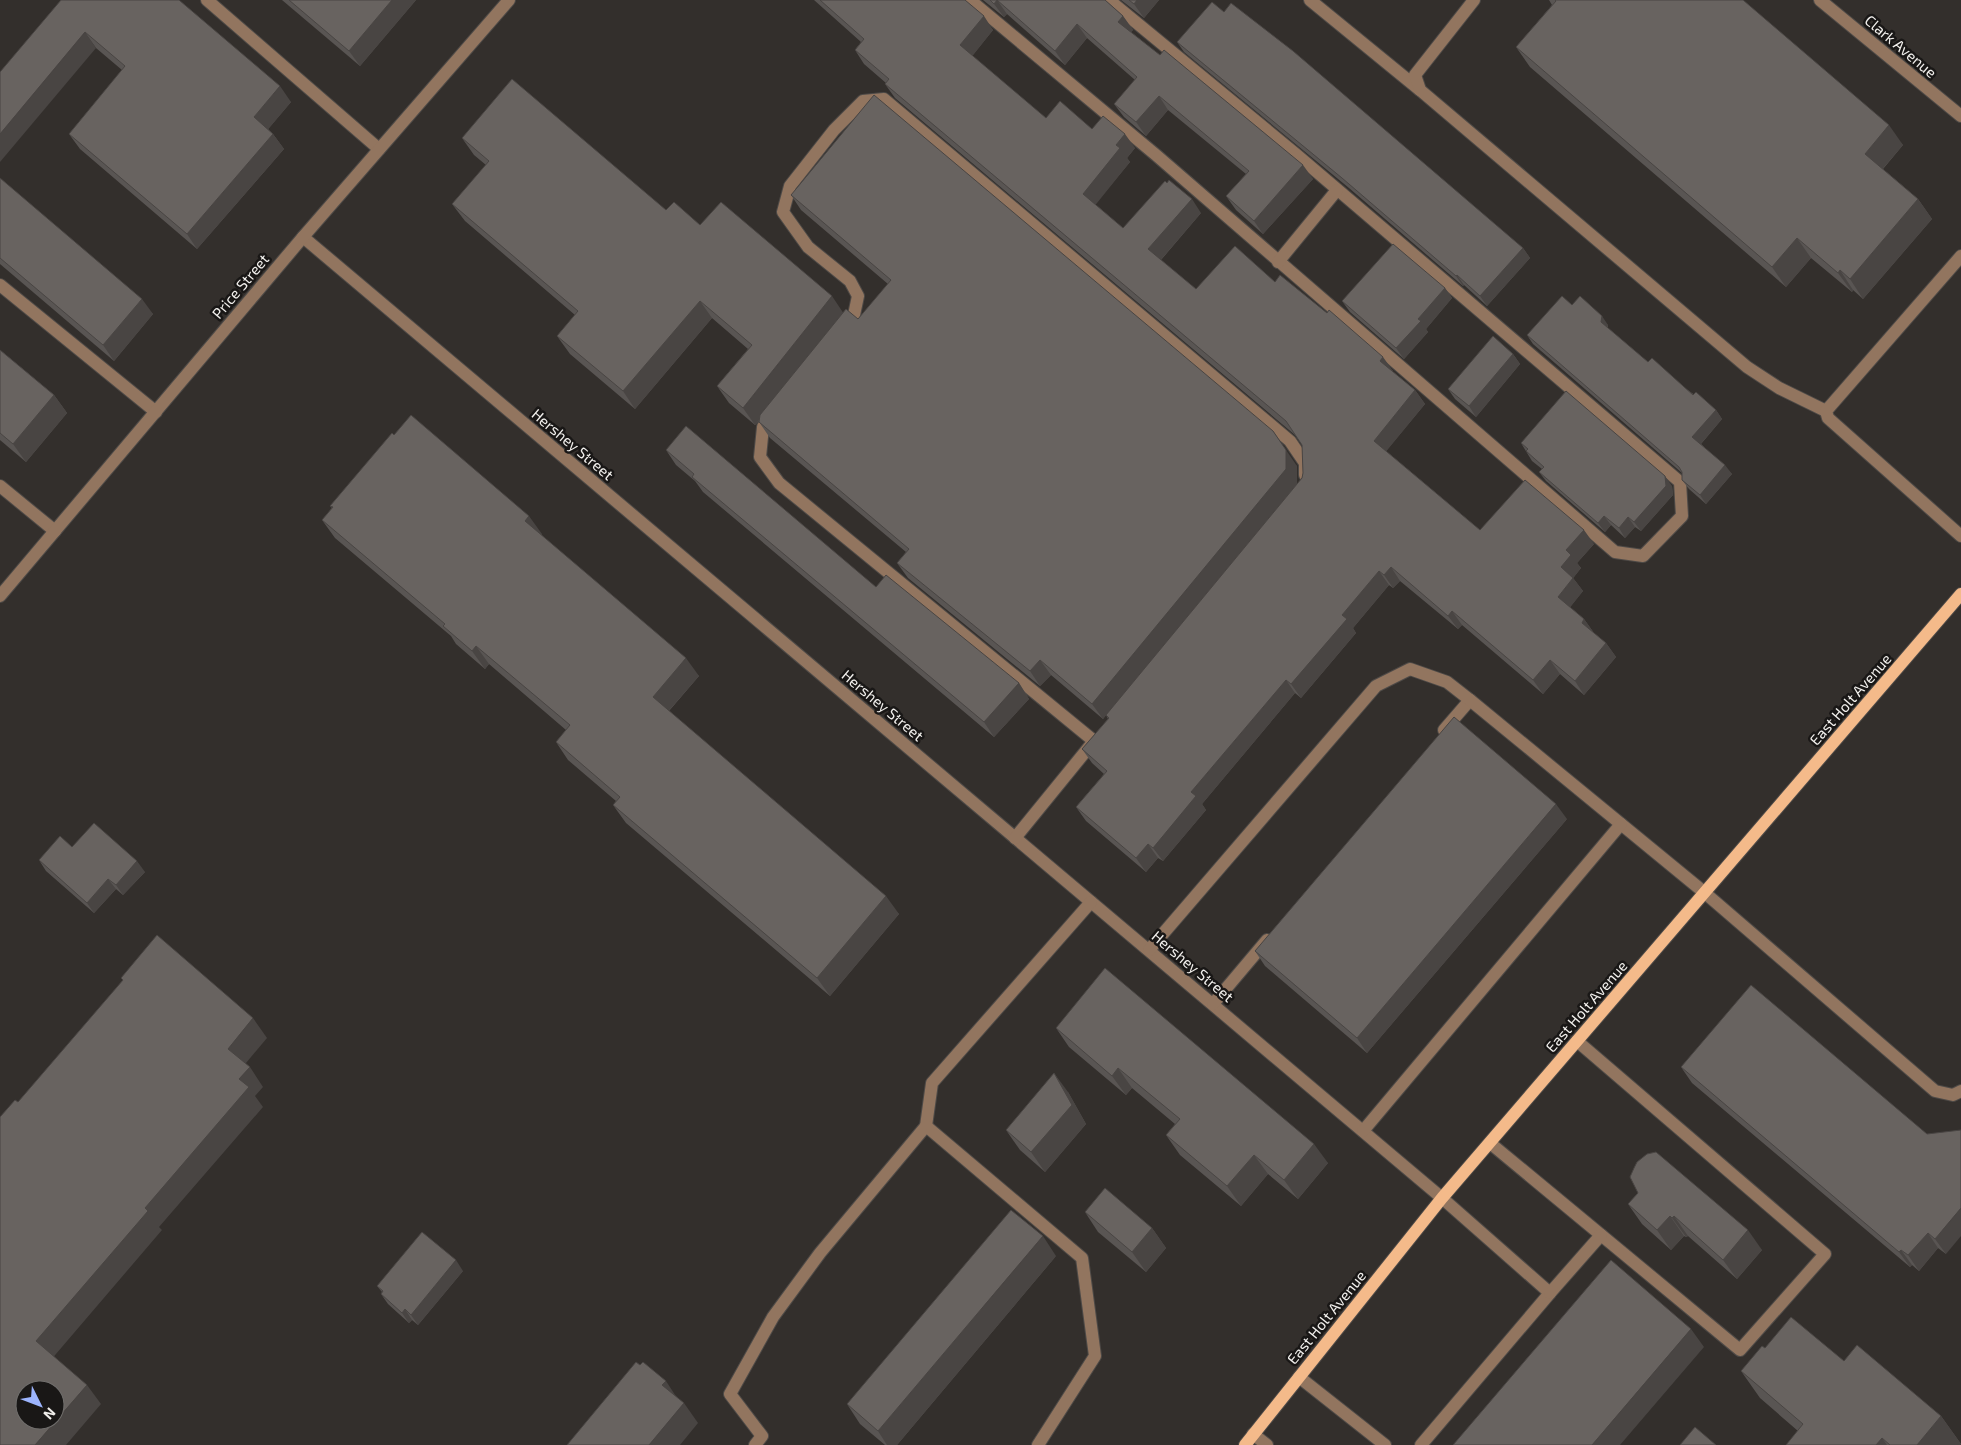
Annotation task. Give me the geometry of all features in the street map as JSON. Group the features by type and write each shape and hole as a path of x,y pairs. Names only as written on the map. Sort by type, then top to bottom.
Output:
{"main road":[{"name":"East Holt Avenue","path":"1245,1445 1442,1198 1961,594"}],"street":[{"path":"207,0 379,149"},
{"name":"Price Street","path":"0,596 303,237 509,0"},
{"path":"970,0 1156,155 1615,552 1643,556 1682,516 1680,482 1337,190 1109,0"},
{"path":"1310,0 1420,90 1747,367 1778,388 1826,411 1828,418 1961,536"},
{"path":"1420,90 1415,76 1474,0"},
{"name":"Clark Avenue","path":"1820,0 1961,116"},
{"path":"836,338 854,315 858,296 850,281 808,247 783,212 790,186 834,130 864,101 884,99 1290,441 1305,463 1305,487"},
{"path":"1278,262 1337,190"},
{"name":"Hershey Street","path":"303,237 1363,1131 1550,1293"},
{"path":"1826,411 1961,256"},
{"path":"0,285 156,412"},
{"path":"781,405 763,427 760,457 779,483 1097,737 1015,838"},
{"path":"0,486 55,531"},
{"path":"1149,950 1376,686 1410,669 1447,682 1470,700 1705,893 1935,1090 1954,1094 1961,1091"},
{"path":"1438,738 1470,700"},
{"path":"1363,1131 1621,824"},
{"path":"754,1445 762,1436 730,1394 773,1317 808,1269 926,1126 932,1083 1091,902"},
{"path":"1213,1004 1277,928"},
{"path":"1490,1143 1740,1350 1825,1254 1578,1041"},
{"path":"926,1126 1082,1258 1095,1356 1038,1445"},
{"path":"1421,1445 1550,1293 1602,1235"},
{"path":"1299,1377 1385,1445"},
{"path":"1253,1434 1267,1445"}],"building":[{"path":"61,0 179,0 280,86 254,117 273,134 187,234 69,134 125,66 85,32 0,134 0,72"},
{"path":"289,0 392,0 349,51"},
{"path":"820,0 965,0 984,16 960,45 1046,118 1060,101 1092,129 1103,116 1125,134 1116,145 1120,148 1083,194 1123,228 1165,181 1167,183 1169,180 1192,199 1148,249 1196,289 1235,246 1275,282 1280,275 1327,313 1329,310 1383,357 1380,361 1415,390 1374,441 1480,530 1525,480 1584,530 1566,550 1571,555 1561,567 1573,578 1558,597 1584,619 1582,623 1606,643 1575,681 1550,660 1533,680 1452,611 1448,616 1391,567 1384,575 1379,571 1342,615 1347,619 1291,684 1286,680 1191,792 1196,796 1153,848 1148,844 1136,858 1076,807 1107,771 1082,749 1109,718 1106,715 1302,478 1302,445 1286,421 885,84 889,79 855,50 864,39"},
{"path":"997,0 1105,0 1123,16 1118,22 1160,55 1164,50 1303,165 1254,221 1226,196 1249,171 1159,96 1136,122 1114,104 1137,77 1077,24 1055,51"},
{"path":"1129,0 1137,0 1134,4"},
{"path":"1555,0 1743,0 1889,125 1865,154 1918,199 1850,279 1840,270 1838,273 1797,238 1772,267 1516,47"},
{"path":"1212,2 1224,12 1231,3 1293,51 1523,248 1480,296 1342,178 1177,42"},
{"path":"512,79 666,210 674,202 700,225 721,202 832,296 743,408 717,386 752,345 700,301 623,391 557,336 578,311 452,204 489,161 462,138"},
{"path":"874,95 1273,431 1286,450 1286,469 1092,704 1040,660 1030,671 897,563 909,549 759,422 760,415 846,309 858,319 891,280 791,195"},
{"path":"0,178 142,299 103,345 0,258"},
{"path":"1393,244 1445,288 1418,319 1421,321 1396,348 1342,301"},
{"path":"1562,296 1572,305 1580,296 1602,316 1601,322 1648,362 1652,358 1693,395 1696,392 1716,410 1692,437 1725,465 1700,495 1682,480 1682,472 1679,467 1527,335"},
{"path":"1493,336 1513,354 1469,406 1448,389"},
{"path":"0,350 54,395 13,444 0,433"},
{"path":"1566,391 1665,476 1666,486 1634,522 1628,517 1619,528 1604,516 1598,523 1539,472 1544,467 1526,451 1528,449 1521,443"},
{"path":"411,415 529,516 525,521 686,658 653,697 886,896 817,978 613,805 620,797 556,742 570,725 476,646 472,651 443,626 445,624 322,520 333,507 330,506 392,433 394,435"},
{"path":"686,426 876,587 886,575 1019,683 984,722 692,477 694,474 666,450"},
{"path":"1454,717 1556,804 1357,1038 1255,951"},
{"path":"94,823 137,861 116,885 108,879 87,903 39,860 60,836 72,847"},
{"path":"157,935 253,1018 228,1049 250,1067 239,1079 249,1087 145,1208 148,1211 36,1341 87,1385 65,1410 65,1380 15,1380 15,1430 48,1430 35,1445 0,1445 0,1117 15,1100 18,1102 123,980 121,978"},
{"path":"1105,968 1314,1144 1284,1180 1254,1155 1227,1186 1166,1135 1180,1119 1118,1068 1112,1076 1056,1028"},
{"path":"1751,985 1927,1134 1961,1130 1961,1208 1935,1239 1928,1233 1908,1255 1901,1250 1899,1252 1681,1067"},
{"path":"1054,1073 1072,1105 1031,1152 1006,1130"},
{"path":"1656,1152 1748,1230 1723,1260 1674,1216 1672,1218 1670,1216 1657,1230 1628,1204 1638,1193 1630,1177 1637,1162 1647,1154"},
{"path":"1105,1188 1152,1228 1132,1252 1085,1212"},
{"path":"1011,1210 1043,1236 878,1431 847,1404"},
{"path":"422,1232 456,1260 411,1315 405,1309 402,1313 381,1294 383,1291 377,1286"},
{"path":"1611,1260 1691,1329 1592,1445 1453,1445"},
{"path":"1791,1317 1844,1361 1857,1345 1941,1416 1917,1445 1890,1445 1882,1438 1876,1445 1786,1445 1803,1424 1741,1371 1762,1346 1765,1348"},
{"path":"636,1362 640,1365 643,1362 666,1381 662,1385 684,1403 649,1445 567,1445"},
{"path":"1695,1427 1716,1445 1680,1445"}]}
